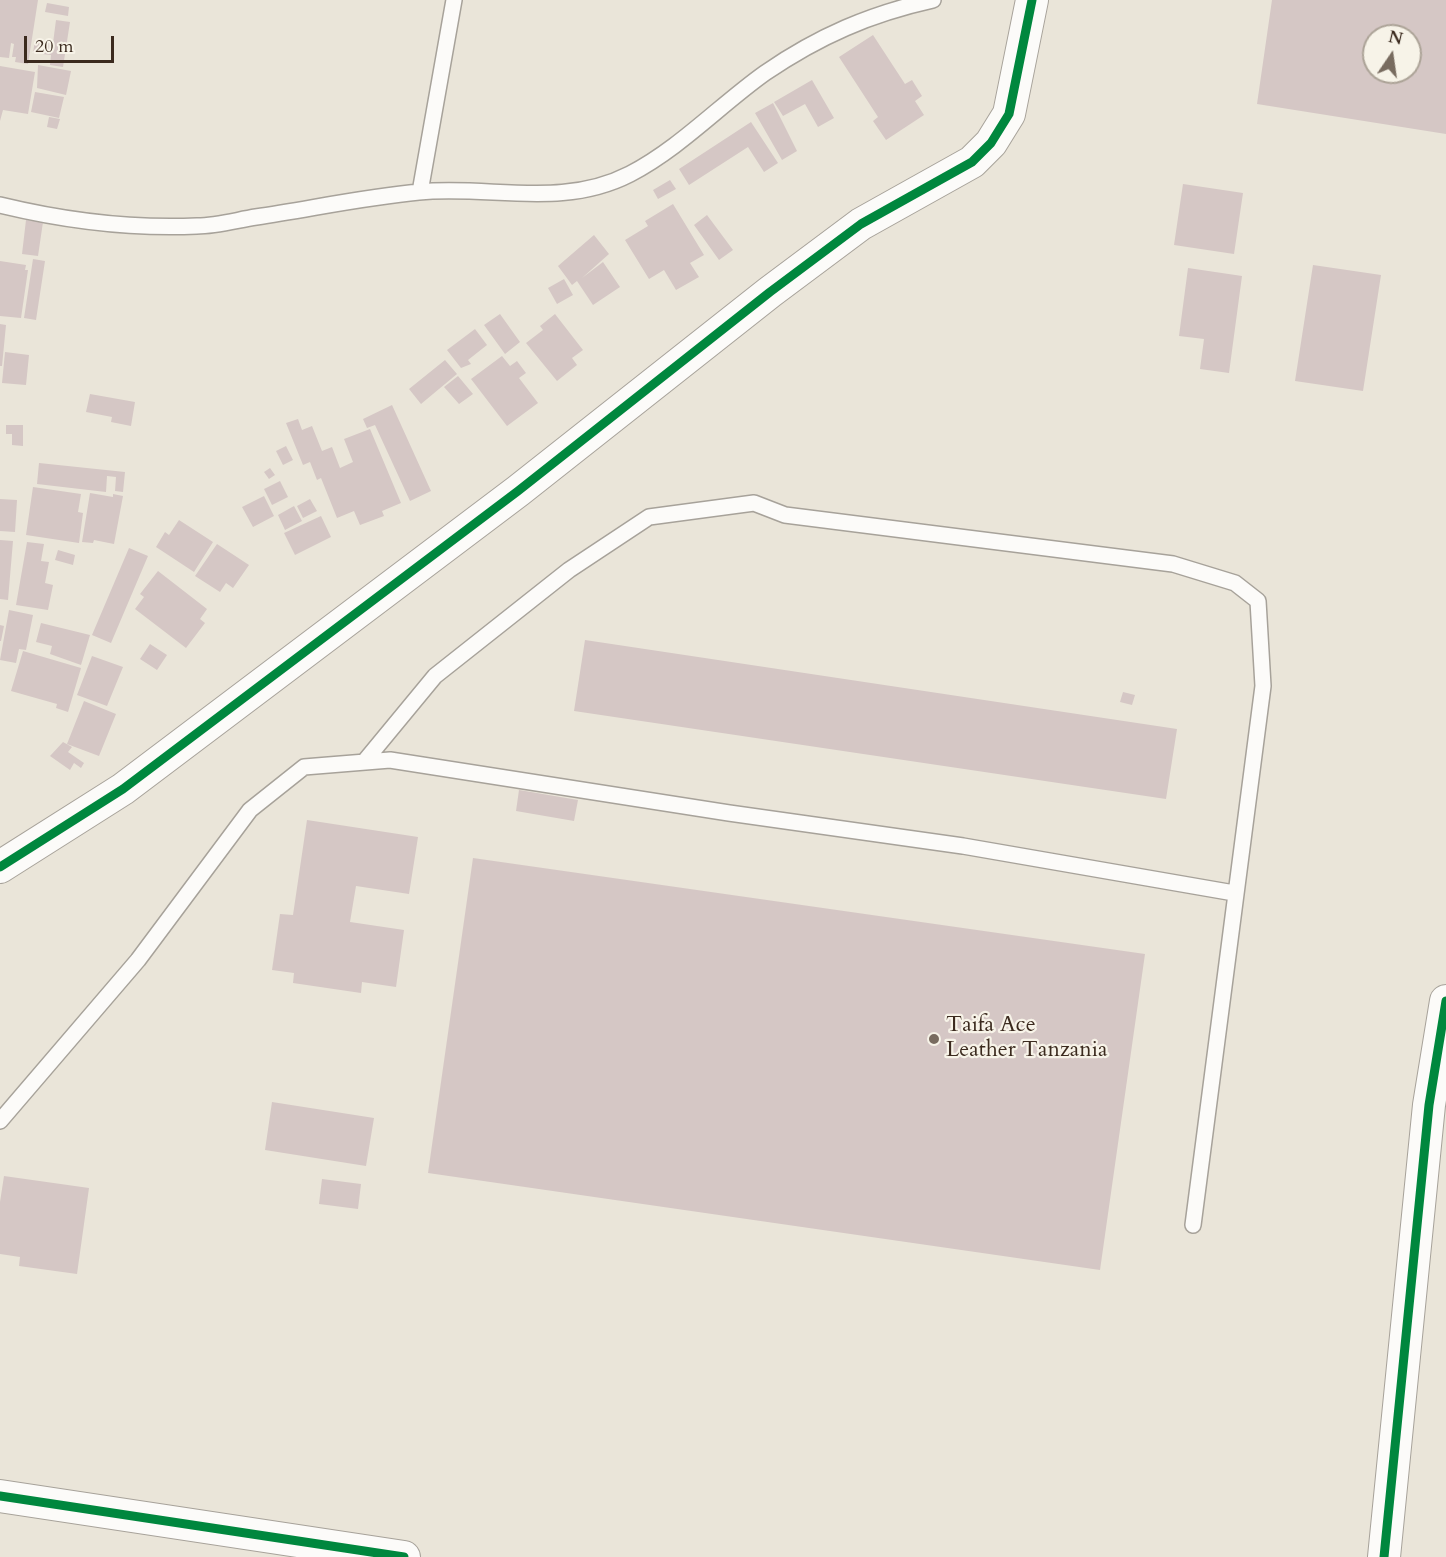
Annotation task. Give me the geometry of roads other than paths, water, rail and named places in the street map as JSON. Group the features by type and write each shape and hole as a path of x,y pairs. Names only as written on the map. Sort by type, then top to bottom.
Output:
{"street":[{"path":"0,867 123,789 509,498 770,292 861,224 972,162 991,143 1009,114 1032,0"},
{"path":"1384,1557 1429,1105 1446,1001"},
{"path":"0,1496 404,1557"}],"lane":[{"path":"420,192 454,0"},
{"path":"0,205 58,219 129,225 198,226 420,192 561,195 594,189 631,174 708,120 765,73 839,28 888,10 933,0"},
{"path":"364,762 435,676 569,570 649,517 754,503 785,515 1173,564 1235,583 1258,601 1263,686 1234,893 1193,1225"},
{"path":"0,1120 138,960 250,810 304,767 390,760 718,812 963,846 1234,893"}],"place":[{"name":"Taifa Ace Leather Tanzania","path":"934,1039"}]}
